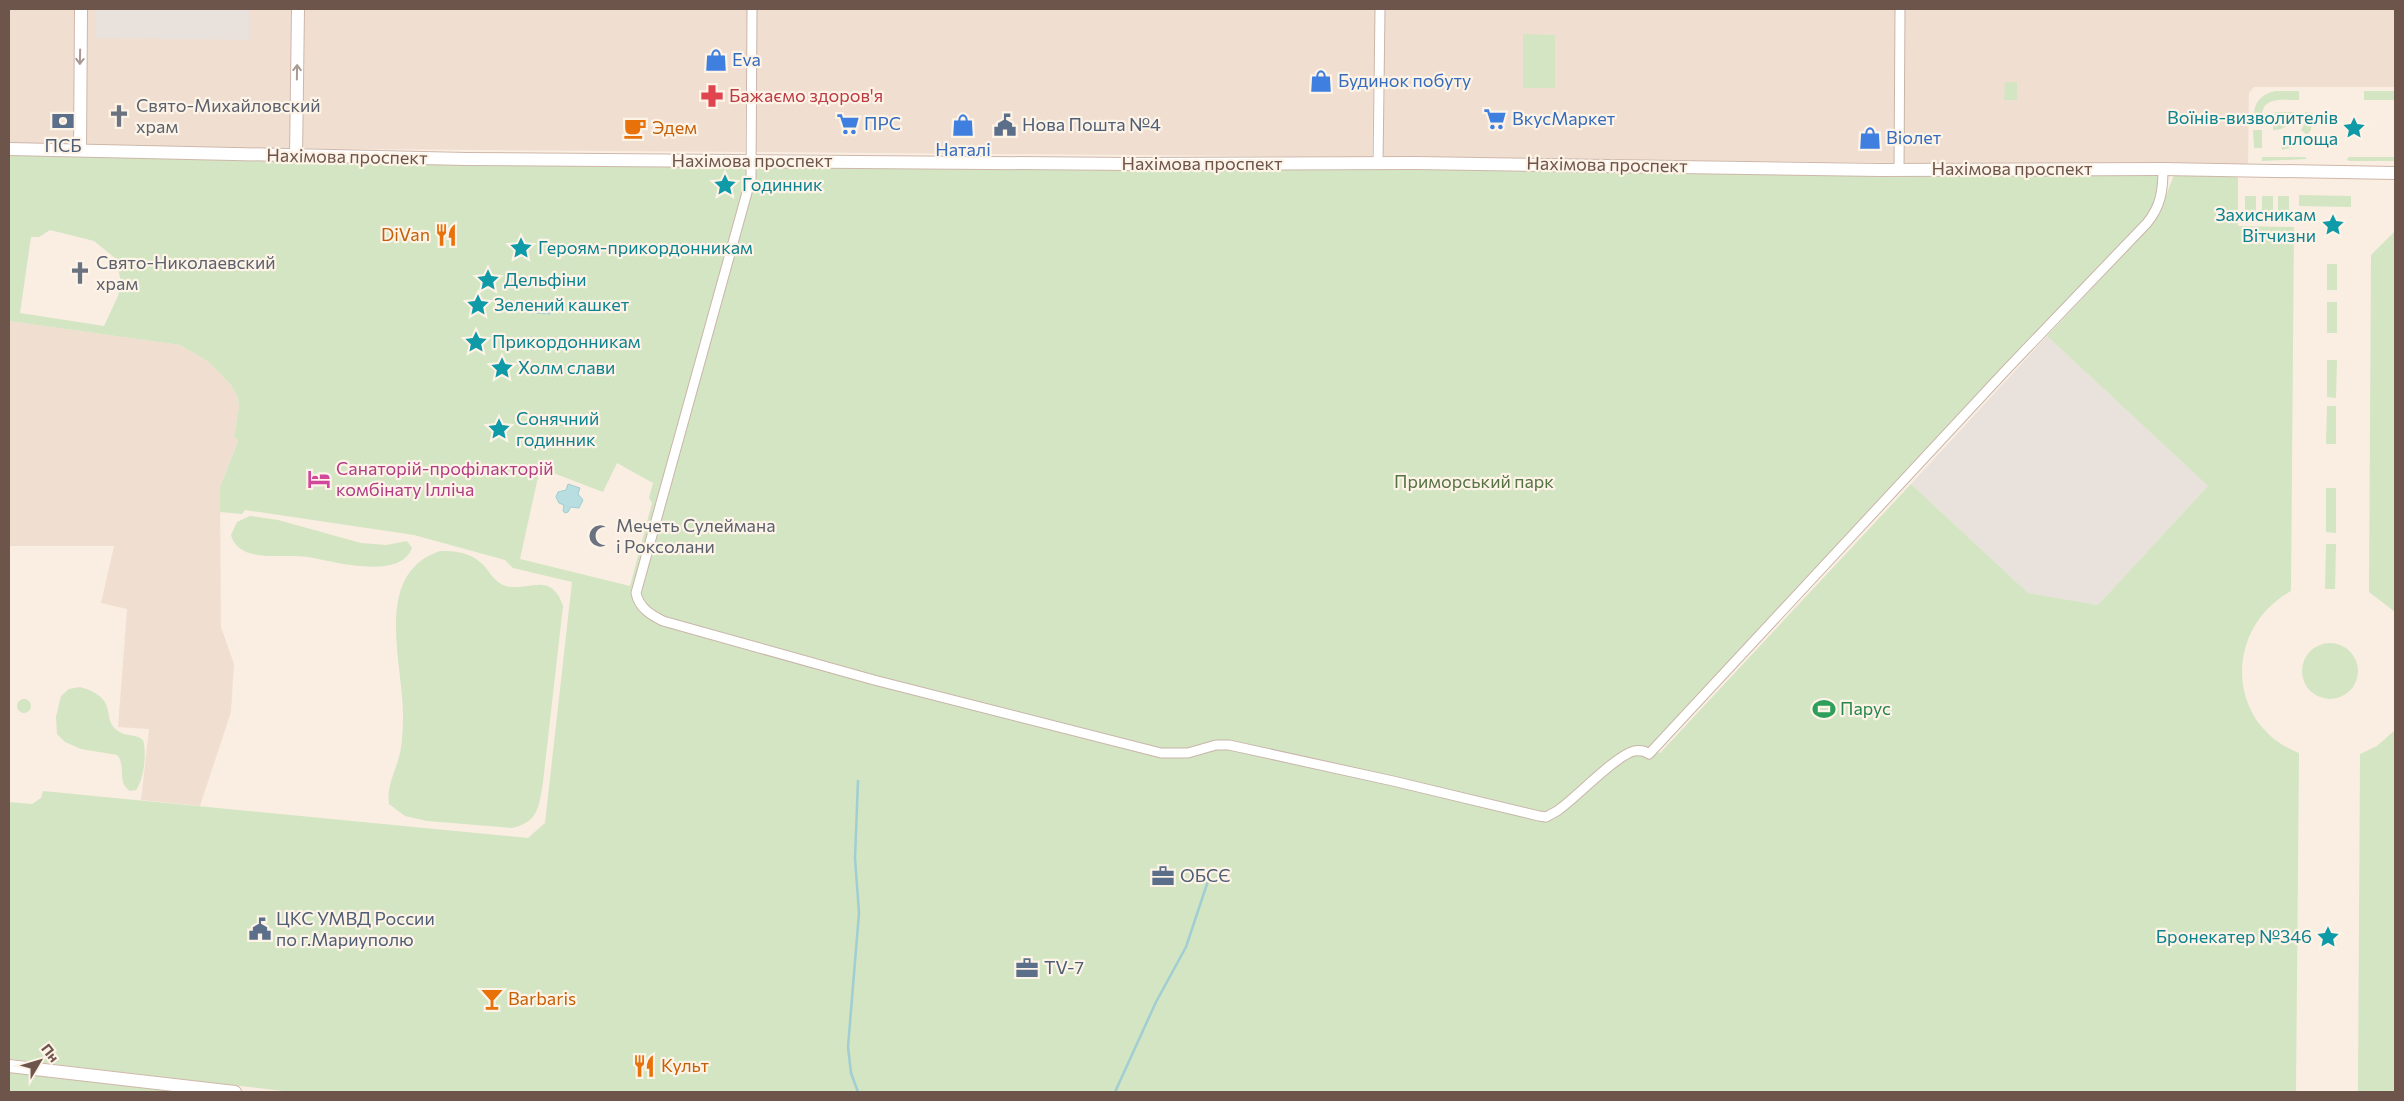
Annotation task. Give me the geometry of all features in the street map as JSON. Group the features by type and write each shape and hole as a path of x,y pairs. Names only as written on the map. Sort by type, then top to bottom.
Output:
{"main road":[{"path":"80,150 81,9"},
{"path":"296,156 298,9"},
{"name":"Нахімова проспект","path":"9,149 296,156 1899,169 2163,169 2395,173"},
{"path":"9,1066 234,1092"}],"street":[{"path":"752,9 751,178 636,593 640,604 646,611 664,621 855,675 1161,753 1188,753 1216,745 1229,745 1546,817 1562,808 1629,753 1640,750 1649,754 2007,369 2147,223 2161,198 2163,169"},
{"path":"1378,164 1380,9"},
{"path":"1899,169 1900,9"}],"shaded area":[{"path":"9,9 77,9 76,147 9,146"},
{"path":"85,9 747,9 745,152 83,147"},
{"path":"95,9 249,9 249,40 95,38"},
{"path":"757,9 1375,9 1372,157 755,152"},
{"path":"1385,9 2395,9 2395,87 2254,87 2249,93 2248,167 1382,157"},
{"path":"9,321 180,345 209,362 231,385 238,398 239,408 234,435 238,441 220,487 221,627 234,664 231,712 200,806 141,800 149,729 118,727 127,609 101,603 114,546 9,546"},
{"path":"2047,336 2208,486 2098,605 2028,593 1911,484"}],"green space":[{"path":"1523,34 1555,35 1555,88 1523,88"},
{"path":"2005,82 2017,82 2017,100 2004,100"},
{"path":"2276,91 2299,91 2299,100 2275,100 2266,105 2262,116 2254,116 2255,107 2259,99 2266,94"},
{"path":"2364,91 2395,91 2395,100 2364,100"},
{"path":"2276,112 2294,112 2287,126 2273,130 2273,116"},
{"path":"2305,112 2313,113 2311,130 2307,135 2301,130 2305,123"},
{"path":"2253,130 2262,130 2262,148 2254,148"},
{"path":"2296,135 2302,140 2293,147 2282,150 2281,143 2290,141"},
{"name":"Приморський парк","path":"9,152 2165,175 2152,207 2141,223 1652,750 1660,753 1911,484 2028,593 2098,605 2208,486 2047,336 2148,229 2160,211 2174,175 2238,176 2238,226 2294,227 2291,591 2269,607 2254,628 2245,651 2242,675 2246,699 2257,721 2275,739 2299,753 2296,1092 292,1092 9,1059 9,802 32,804 41,798 43,791 528,838 545,823 572,582 513,568 505,560 414,535 245,510 242,514 220,512 220,487 238,441 234,436 239,408 238,398 231,385 209,362 180,345 9,321","holes":["50,230 94,241 115,258 121,281 118,296 104,326 20,313 31,237 39,237","617,463 653,483 649,498 652,503 630,586 520,559 540,468 603,492"]},
{"path":"2262,157 2305,157 2307,159 2262,161"},
{"path":"2349,157 2395,157 2395,161 2349,161 2347,159"},
{"path":"2299,195 2351,196 2351,207 2299,206"},
{"path":"2245,196 2256,196 2256,222 2245,222"},
{"path":"2262,196 2273,196 2273,222 2262,222"},
{"path":"2278,196 2289,196 2289,222 2278,222"},
{"path":"2395,231 2395,612 2369,592 2371,255"},
{"path":"2327,264 2337,264 2337,290 2327,290"},
{"path":"2327,302 2337,302 2337,333 2327,333"},
{"path":"2327,360 2337,360 2336,398 2327,397"},
{"path":"2327,406 2336,406 2336,444 2326,444"},
{"path":"2326,488 2336,488 2336,533 2326,532"},
{"path":"250,516 278,520 361,543 386,545 407,541 412,548 405,558 394,564 380,566 348,565 300,556 253,554 238,547 231,535 237,522"},
{"path":"2326,544 2336,544 2335,589 2325,589"},
{"path":"440,551 456,552 471,556 483,564 501,584 510,587 544,585 551,588 558,594 563,606 539,806 528,822 512,828 427,821 405,816 389,804 389,790 400,755 403,726 396,623 398,600 405,579 419,563"},
{"path":"2324,643 2336,643 2346,647 2354,655 2358,671 2354,687 2346,695 2336,699 2324,699 2314,695 2306,687 2302,677 2302,665 2306,655 2314,647"},
{"path":"80,687 101,697 108,709 113,726 118,731 137,736 143,740 145,751 144,766 141,780 136,790 130,791 123,783 120,759 117,755 81,749 65,742 57,734 56,717 61,696 69,689"},
{"path":"21,699 27,699 31,706 27,713 21,713 17,709 17,703"},
{"path":"2395,730 2395,1092 2358,1092 2360,754 2377,746"},
{"path":"9,1072 186,1092 9,1092"}],"water":[{"path":"537,302 550,303 550,314 536,313"},
{"path":"568,484 580,488 578,494 583,500 579,508 571,507 565,513 563,511 564,505 559,503 556,497 558,492 566,490"}],"waterway":[{"path":"858,781 855,858 859,913 848,1047 851,1073 858,1092"},
{"path":"1115,1092 1156,1002 1186,947 1209,878"}],"place":[{"name":"Eva","path":"716,60"},
{"name":"Будинок побуту","path":"1321,81"},
{"name":"Бажаємо здоров'я","path":"712,96"},
{"name":"Свято-Михайловский храм","path":"119,116"},
{"name":"ВкусМаркет","path":"1495,119"},
{"name":"ПСБ","path":"63,121"},
{"name":"ПРС","path":"848,124"},
{"name":"Наталі","path":"963,125"},
{"name":"Нова Пошта №4","path":"1005,125"},
{"name":"Эдем","path":"635,128"},
{"name":"Воїнів-визволителів площа","path":"2354,128"},
{"name":"Віолет","path":"1870,138"},
{"name":"Годинник","path":"725,185"},
{"name":"Захисникам Вітчизни","path":"2333,225"},
{"name":"DiVan","path":"446,235"},
{"name":"Героям-прикордонникам","path":"521,248"},
{"name":"Свято-Николаевский храм","path":"80,273"},
{"name":"Дельфіни","path":"488,280"},
{"name":"Зелений кашкет","path":"478,305"},
{"name":"Прикордонникам","path":"476,342"},
{"name":"Холм слави","path":"502,368"},
{"name":"Сонячний годинник","path":"499,429"},
{"name":"Санаторій-профілакторій комбінату Ілліча","path":"319,479"},
{"name":"Мечеть Сулеймана і Роксолани","path":"600,536"},
{"name":"Парус","path":"1824,709"},
{"name":"ОБСЄ","path":"1163,876"},
{"name":"ЦКС УМВД России по г.Мариуполю","path":"260,929"},
{"name":"Бронекатер №346","path":"2328,937"},
{"name":"TV-7","path":"1027,968"},
{"name":"Barbaris","path":"492,999"},
{"name":"Культ","path":"644,1066"}]}
